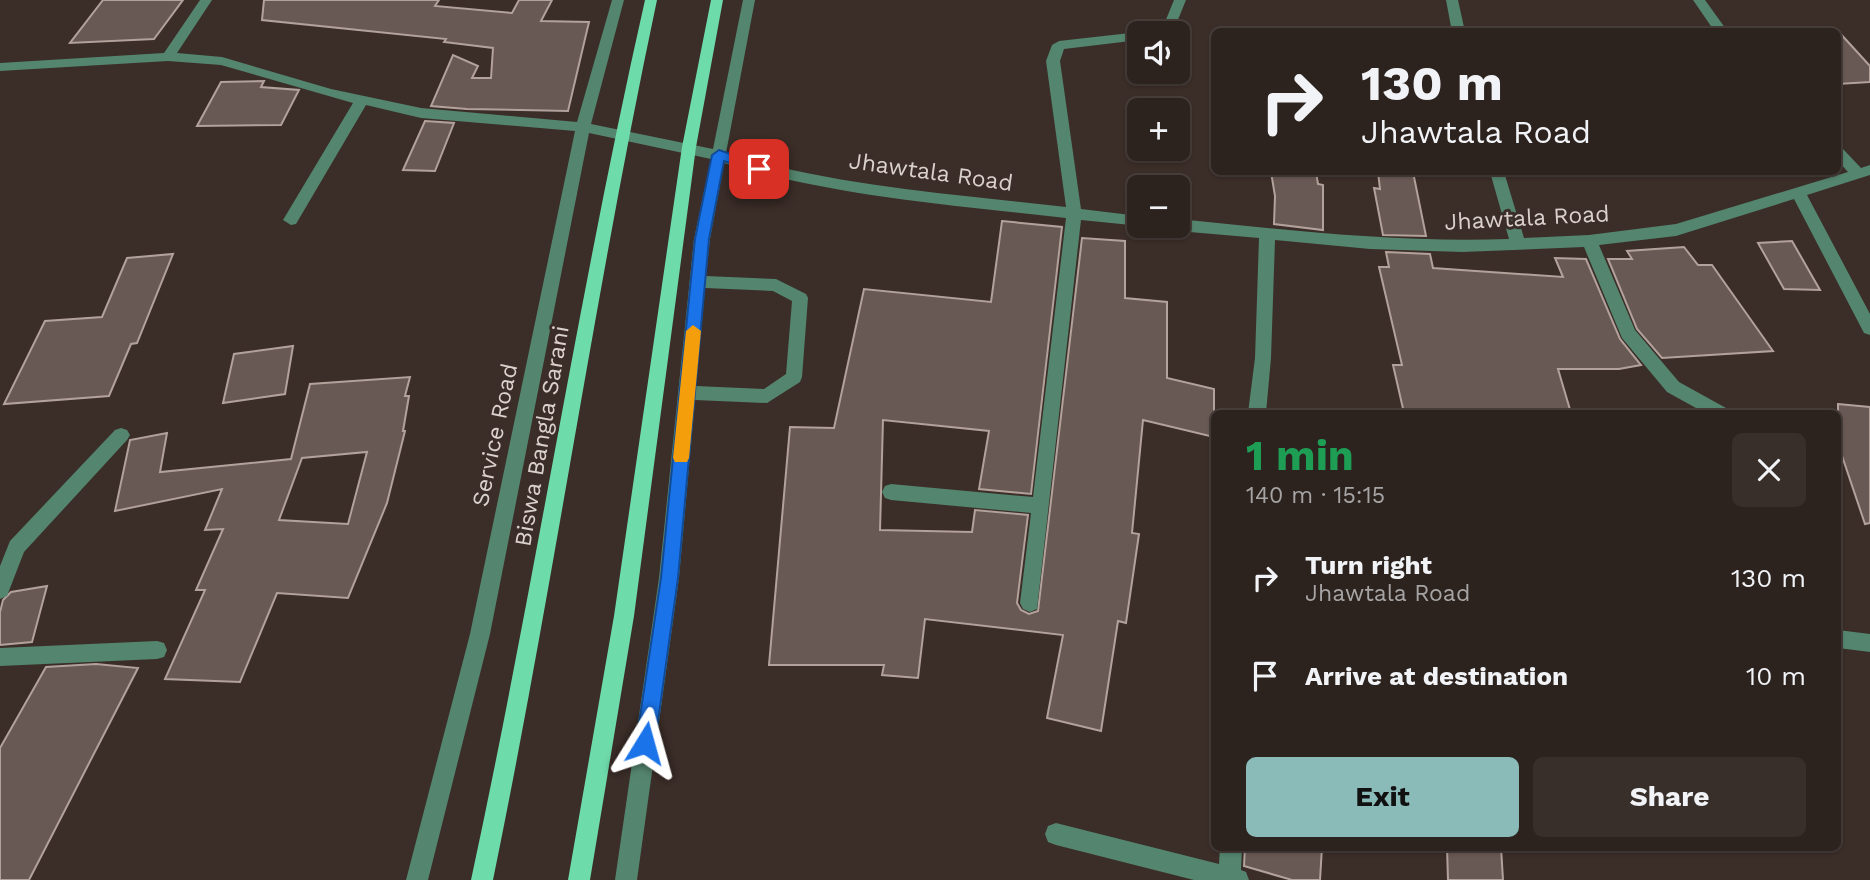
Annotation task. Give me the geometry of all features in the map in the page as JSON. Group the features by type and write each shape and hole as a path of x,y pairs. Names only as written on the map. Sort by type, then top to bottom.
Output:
{"main road":[{"name":"Biswa Bangla Sarani","path":"482,880 547,552 621,133 651,0"},
{"path":"579,880 624,616 689,146 717,0"}],"street":[{"path":"168,57 206,0"},
{"name":"Service Road","path":"416,880 480,634 583,127 618,0"},
{"path":"626,880 669,578 702,239 749,0"},
{"path":"1171,21 1181,0"},
{"path":"1452,0 1458,28"},
{"path":"1699,0 1719,28"},
{"path":"1030,603 1074,213 1053,61 1059,45 1127,37"},
{"name":"Jhawtala Road","path":"0,67 168,57 222,61 330,93 421,113 583,127 689,146 759,169 941,198 1127,220"},
{"path":"291,220 362,100"},
{"path":"1841,154 1865,172"},
{"name":"Jhawtala Road","path":"1190,226 1370,243 1462,246 1589,241 1676,230 1865,172"},
{"path":"1498,175 1518,244"},
{"path":"1798,192 1870,329"},
{"path":"1256,410 1263,358 1267,235"},
{"path":"1589,241 1628,333 1673,387 1715,410"},
{"path":"687,393 767,396 794,377 800,298 776,285 698,282"},
{"path":"0,590 17,547 121,435"},
{"path":"891,492 1040,506"},
{"path":"1841,639 1870,643"},
{"path":"0,657 157,650"},
{"path":"1056,834 1234,879 1231,851"}],"building":[{"path":"103,0 183,0 154,39 70,43"},
{"path":"264,0 439,0 435,6 512,13 519,0 552,0 541,21 589,22 568,111 467,109 431,106 453,55 478,66 472,78 491,78 493,48 444,42 446,39 262,20"},
{"path":"1841,34 1870,66 1870,82 1841,84"},
{"path":"264,81 261,87 299,90 281,125 197,126 221,82"},
{"path":"425,121 454,123 435,171 403,170"},
{"path":"1272,175 1316,175 1318,184 1323,185 1323,230 1274,224 1275,196"},
{"path":"1378,175 1414,175 1426,236 1383,235 1374,188 1380,189"},
{"path":"1002,221 1062,227 1031,494 979,489 989,431 883,420 880,530 972,532 975,510 1028,515 1017,603 1021,610 1029,614 1038,611 1082,238 1125,241 1125,298 1167,302 1167,378 1214,389 1211,436 1143,420 1132,533 1139,534 1126,623 1118,621 1101,731 1047,718 1063,635 925,619 918,678 882,675 884,665 769,665 790,427 834,428 864,289 991,302"},
{"path":"1792,241 1820,290 1784,289 1758,243"},
{"path":"1684,247 1698,265 1712,265 1773,351 1662,358 1637,329 1608,259 1632,259 1627,251"},
{"path":"1386,252 1430,254 1433,268 1563,277 1555,258 1586,259 1620,339 1641,365 1619,369 1558,369 1570,410 1403,410 1393,365 1402,365 1379,267 1389,267"},
{"path":"173,254 137,343 131,344 109,396 4,404 45,321 102,317 127,258"},
{"path":"293,346 285,394 223,403 234,354"},
{"path":"410,377 405,396 409,396 405,431 387,503 348,598 277,593 240,682 165,679 205,590 196,590 223,529 205,530 222,489 115,511 130,440 167,433 160,472 291,459 310,384","holes":["367,452 348,524 279,520 302,458"]},
{"path":"1838,404 1870,407 1870,523 1865,524 1841,453 1841,410 1838,410"},
{"path":"47,586 32,642 0,645 0,612 3,600 11,592"},
{"path":"96,664 138,668 29,880 0,880 0,748 46,667"},
{"path":"1245,851 1322,851 1320,880 1292,880 1244,866"},
{"path":"1447,851 1501,851 1503,880 1448,880"}],"slow traffic":[{"path":"681,458 693,331"}],"route":[{"path":"645,743 669,578 702,239 719,155 759,169"}]}
